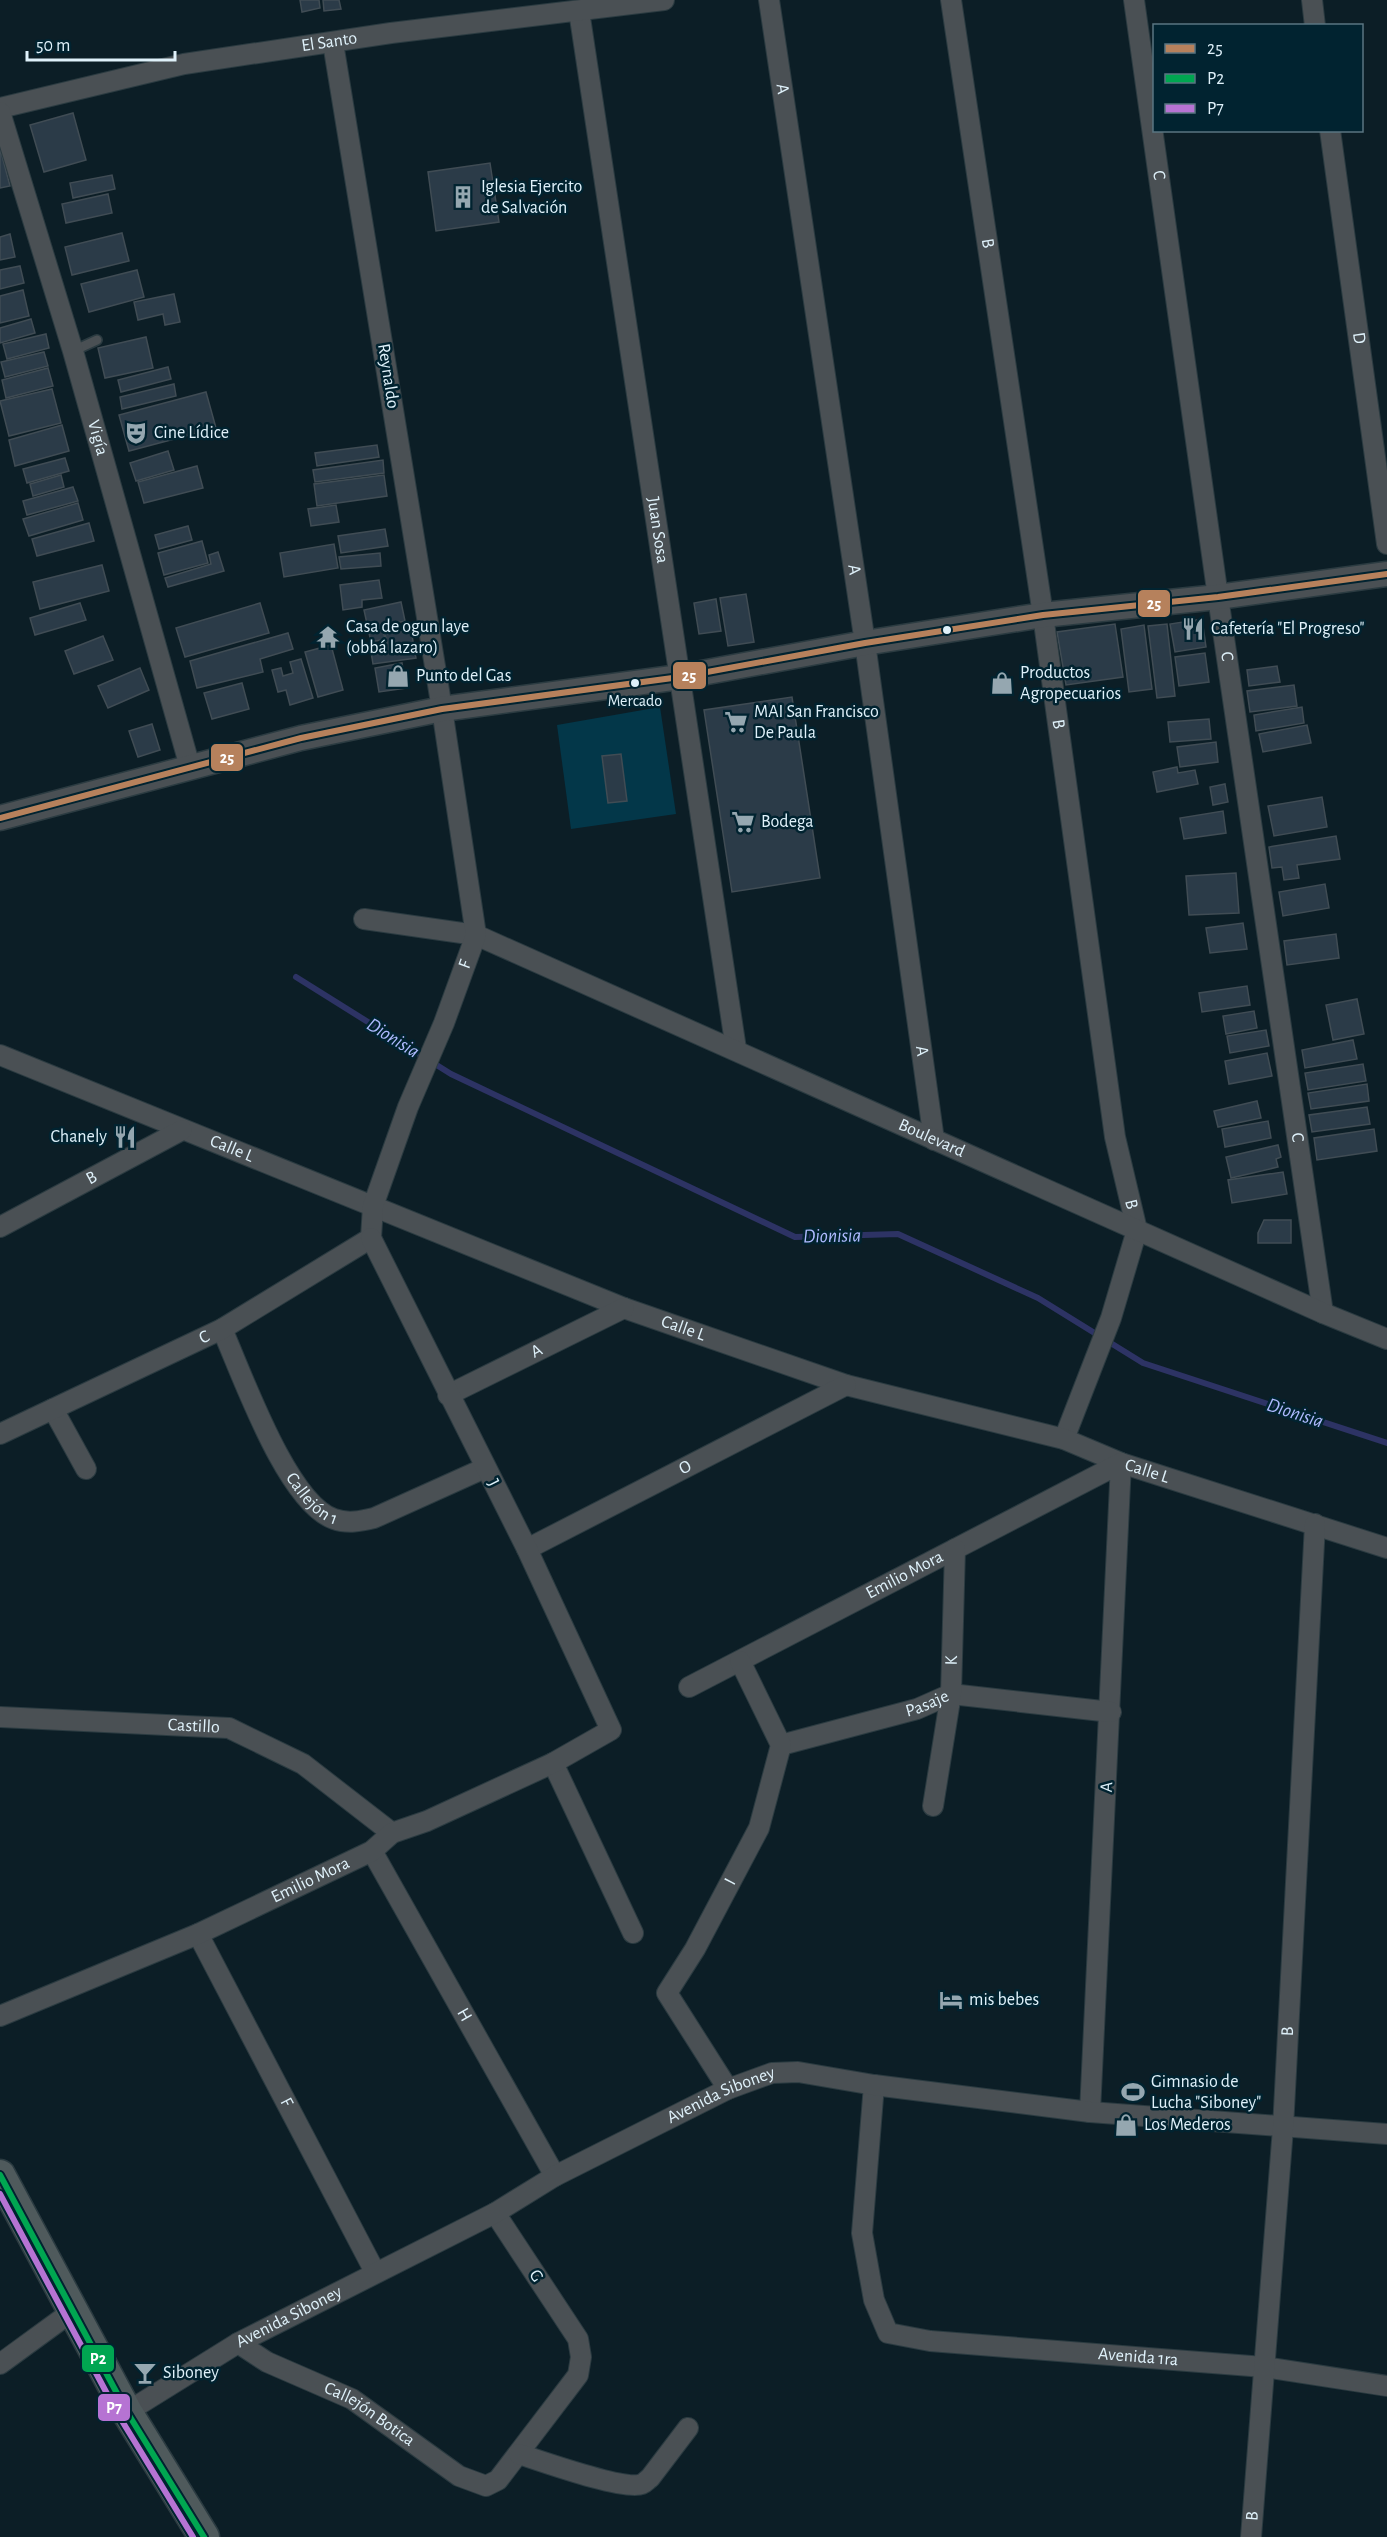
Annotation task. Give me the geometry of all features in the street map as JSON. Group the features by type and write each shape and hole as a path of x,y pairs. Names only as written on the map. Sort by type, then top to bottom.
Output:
{"main road":[{"path":"0,2175 127,2412 204,2537"}],"street":[{"name":"El Santo","path":"0,110 184,64 391,33 664,0"},
{"name":"A","path":"769,0 865,643 933,1140"},
{"name":"B","path":"951,0 1043,615 1115,1137 1137,1230 1111,1318 1064,1439"},
{"name":"C","path":"1134,0 1218,597 1323,1313"},
{"path":"1312,0 1315,24"},
{"name":"Juan Sosa","path":"579,11 736,1049"},
{"name":"Reynaldo","path":"333,43 442,709"},
{"name":"Vigía","path":"0,110 73,351 190,767"},
{"name":"D","path":"1330,132 1387,544"},
{"path":"0,818 301,738 442,709 680,677 865,643 1043,615 1218,597 1387,574"},
{"name":"F","path":"373,1206 408,1107 444,1023 476,935 442,709"},
{"name":"Boulevard","path":"364,919 476,935 736,1049 933,1140 1323,1313 1387,1339"},
{"name":"Calle L","path":"0,1055 624,1308 846,1385 1064,1439 1121,1463 1387,1548"},
{"name":"B","path":"0,1227 182,1130"},
{"path":"371,1238 373,1206"},
{"name":"C","path":"0,1434 222,1329 371,1238"},
{"name":"J","path":"371,1238 527,1549 611,1730"},
{"name":"A","path":"448,1395 624,1308"},
{"name":"Callejón 1","path":"222,1329 285,1470 315,1506 333,1519 355,1523 374,1518 485,1468"},
{"name":"O","path":"527,1549 846,1385"},
{"path":"53,1409 86,1469"},
{"name":"A","path":"1090,2112 1111,1712 1121,1463"},
{"name":"Emilio Mora","path":"689,1687 1121,1463"},
{"name":"B","path":"1251,2537 1282,2128 1315,1524"},
{"name":"K","path":"933,1806 951,1694 955,1549"},
{"path":"740,1661 782,1745"},
{"name":"Pasaje","path":"782,1745 917,1709 951,1694 1111,1712"},
{"name":"Castillo","path":"0,1717 230,1728 303,1764 392,1833"},
{"name":"Emilio Mora","path":"0,2016 198,1934 372,1851 392,1833 427,1821 553,1763 611,1730"},
{"name":"I","path":"728,2089 667,1994 695,1949 759,1828 782,1745"},
{"path":"553,1763 633,1933"},
{"name":"H","path":"372,1851 555,2176"},
{"name":"F","path":"198,1934 375,2272"},
{"name":"Avenida Siboney","path":"127,2412 238,2343 495,2213 555,2176 728,2089 772,2073 798,2072 874,2085 1090,2112 1387,2134"},
{"name":"Avenida 1ra","path":"874,2085 862,2233 874,2300 888,2333 930,2341 1264,2367 1387,2386"},
{"name":"G","path":"495,2213 578,2339 581,2357 578,2375 519,2454"},
{"path":"0,2364 74,2310"},
{"name":"Callejón Botica","path":"238,2343 267,2362 352,2399 459,2476 475,2484 486,2486 498,2480 519,2454"},
{"path":"519,2454 600,2478 632,2485 642,2484 650,2478 688,2428"}],"lane":[{"path":"73,351 97,340"}],"shaded area":[{"path":"660,707 676,814 571,829 557,725"}],"building":[{"path":"300,0 319,0 320,8 302,12"},
{"path":"323,0 339,0 341,9 324,11"},
{"path":"73,113 86,160 44,172 30,125"},
{"path":"0,148 10,186 0,188"},
{"name":"Iglesia Ejercito de Salvación","path":"490,163 499,222 436,231 428,172"},
{"path":"112,175 115,189 73,198 70,183"},
{"path":"108,194 112,213 66,223 62,204"},
{"path":"122,233 129,261 72,275 65,247"},
{"path":"10,234 15,257 0,260 0,237"},
{"path":"20,266 24,283 0,289 0,270"},
{"path":"137,270 144,297 89,312 81,284"},
{"path":"23,290 29,316 0,323 0,296"},
{"path":"174,294 180,322 165,325 163,314 138,320 134,302"},
{"path":"31,319 35,333 0,343 0,328"},
{"path":"46,334 49,348 7,359 3,344"},
{"path":"146,337 153,368 105,378 98,348"},
{"path":"44,352 48,366 5,377 1,362"},
{"path":"168,367 171,379 121,392 118,380"},
{"path":"48,368 53,386 6,398 2,380"},
{"path":"174,384 176,396 122,409 120,397"},
{"path":"52,389 61,423 9,436 0,401"},
{"name":"Cine Lídice","path":"206,392 216,428 129,451 119,415"},
{"path":"62,425 69,451 15,466 9,440"},
{"path":"377,445 379,457 317,466 315,453"},
{"path":"168,451 174,470 136,481 130,463"},
{"path":"65,458 69,471 27,483 23,469"},
{"path":"383,460 384,473 315,482 313,470"},
{"path":"197,466 203,488 144,503 138,482"},
{"path":"61,475 64,487 33,496 30,484"},
{"path":"384,475 387,496 317,506 314,484"},
{"path":"73,487 78,501 27,515 23,501"},
{"path":"78,503 83,520 29,536 23,519"},
{"path":"336,505 339,522 311,526 308,509"},
{"path":"89,523 94,541 37,556 32,539"},
{"path":"188,526 192,540 159,549 155,535"},
{"path":"385,529 388,546 341,553 338,536"},
{"path":"202,541 208,563 164,575 158,553"},
{"path":"334,544 338,568 284,577 280,553"},
{"path":"218,552 224,571 168,587 165,578 211,564 209,555"},
{"path":"380,553 381,566 341,569 339,557"},
{"path":"102,565 109,591 40,609 33,582"},
{"path":"379,580 382,598 362,600 362,607 343,610 340,585"},
{"path":"746,594 754,642 728,646 720,598"},
{"path":"716,599 721,631 699,634 694,603"},
{"path":"401,602 405,621 382,626 385,639 371,642 364,610"},
{"path":"80,603 86,620 35,635 30,618"},
{"path":"260,603 269,633 185,657 176,628"},
{"path":"1202,619 1206,647 1175,652 1170,624"},
{"path":"1115,624 1123,677 1066,685 1057,632"},
{"path":"1167,624 1175,696 1157,698 1148,626"},
{"path":"1144,625 1152,689 1129,692 1121,629"},
{"path":"411,630 416,658 373,664 370,646 387,643 385,634"},
{"path":"288,633 293,649 260,659 263,672 197,688 190,661"},
{"path":"103,636 113,660 74,674 65,651"},
{"path":"331,645 343,690 318,697 305,652"},
{"path":"1205,653 1209,682 1179,686 1175,657"},
{"path":"301,659 313,698 290,705 286,690 278,692 272,670 281,668 283,676 293,673 290,662"},
{"path":"402,663 406,688 379,692 375,668"},
{"path":"1277,666 1280,682 1249,686 1247,670"},
{"path":"140,668 149,690 108,708 98,686"},
{"path":"242,683 249,709 212,719 204,693"},
{"path":"1294,685 1297,706 1250,712 1247,691"},
{"path":"792,697 820,878 732,892 704,710"},
{"path":"1302,707 1304,723 1256,731 1254,715"},
{"path":"1209,719 1211,739 1170,742 1168,722"},
{"path":"152,724 160,750 138,757 129,731"},
{"path":"1307,725 1311,743 1263,752 1259,734"},
{"path":"1216,742 1218,762 1180,767 1177,747"},
{"path":"621,754 627,801 608,803 602,756"},
{"path":"1177,767 1178,773 1195,770 1198,784 1157,792 1153,772"},
{"path":"1225,784 1228,802 1213,805 1210,787"},
{"path":"1322,797 1327,827 1274,836 1268,806"},
{"path":"1223,811 1226,833 1184,839 1180,818"},
{"path":"1336,836 1340,859 1297,865 1299,878 1284,880 1282,867 1272,868 1269,847"},
{"path":"1236,873 1239,913 1189,915 1186,876"},
{"path":"1325,884 1329,908 1283,916 1279,892"},
{"path":"1243,923 1247,949 1210,953 1206,928"},
{"path":"1336,934 1339,958 1287,965 1284,941"},
{"path":"1247,986 1250,1005 1202,1012 1199,993"},
{"path":"1357,999 1364,1034 1333,1040 1326,1005"},
{"path":"1254,1011 1257,1028 1226,1034 1223,1016"},
{"path":"1266,1030 1269,1046 1230,1053 1227,1036"},
{"path":"1353,1040 1357,1059 1305,1068 1302,1050"},
{"path":"1267,1053 1272,1076 1229,1084 1225,1061"},
{"path":"1363,1064 1366,1081 1308,1090 1305,1073"},
{"path":"1367,1084 1369,1101 1311,1109 1308,1093"},
{"path":"1257,1101 1261,1118 1218,1127 1214,1111"},
{"path":"1367,1107 1370,1124 1312,1132 1309,1115"},
{"path":"1268,1121 1271,1138 1225,1147 1222,1129"},
{"path":"1374,1129 1377,1151 1317,1160 1314,1138"},
{"path":"1278,1145 1281,1157 1276,1159 1278,1167 1231,1178 1226,1157"},
{"path":"1283,1172 1287,1194 1232,1203 1228,1180"},
{"path":"1264,1220 1291,1220 1291,1243 1258,1243 1258,1233"}],"waterway":[{"name":"Dionisia","path":"296,977 451,1074 795,1237 898,1234 1038,1298 1143,1363 1387,1443"}],"transit line":[{"name":"25","path":"0,818 301,738 442,709 680,677 865,643 1043,615 1218,597 1387,574"},
{"name":"P2","path":"0,2175 127,2412 204,2537"},
{"name":"P7","path":"0,2194 119,2416 193,2537"}],"place":[{"name":"Iglesia Ejercito de Salvación","path":"463,197"},
{"name":"Cine Lídice","path":"136,433"},
{"name":"Cafetería \"El Progreso\"","path":"1193,629"},
{"name":"Casa de ogun laye (obbá lazaro)","path":"328,637"},
{"name":"Punto del Gas","path":"398,676"},
{"name":"Mercado","path":"635,683"},
{"name":"Productos Agropecuarios","path":"1002,683"},
{"name":"MAI San Francisco De Paula","path":"736,722"},
{"name":"Bodega","path":"743,822"},
{"name":"Chanely","path":"125,1137"},
{"name":"mis bebes","path":"951,2000"},
{"name":"Gimnasio de Lucha \"Siboney\"","path":"1133,2092"},
{"name":"Los Mederos","path":"1126,2125"},
{"name":"Siboney","path":"145,2373"}]}
